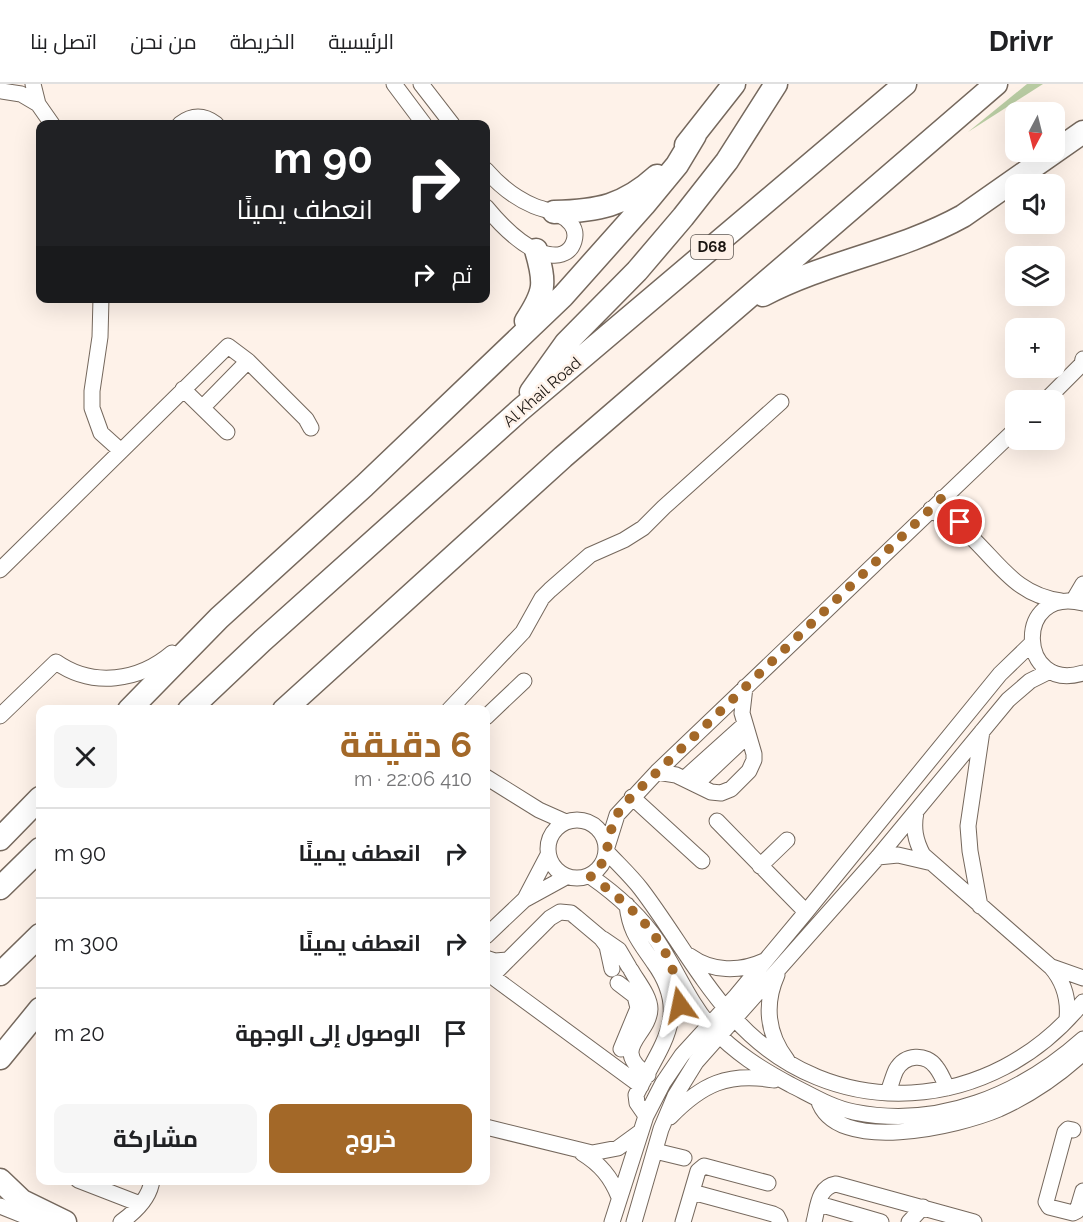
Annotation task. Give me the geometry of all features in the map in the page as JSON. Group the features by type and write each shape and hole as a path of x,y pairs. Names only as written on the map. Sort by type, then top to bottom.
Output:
{"highway":[{"path":"554,212 583,212 603,208 619,202 649,183 663,171 695,135 734,84"},
{"path":"520,410 558,352 637,271 727,161 776,84"},
{"name":"Al Khail Road","path":"194,705 262,641 520,410 905,84"},
{"path":"290,705 563,457 996,84"},
{"path":"728,315 770,291 798,279 910,242 944,226 963,216 1083,132"},
{"path":"134,705 219,618 364,486 563,296 677,165 695,135"},
{"path":"513,343 537,305 542,292 543,272 536,250"},
{"path":"0,839 36,802"},
{"path":"0,888 36,853"},
{"path":"0,974 36,939"},
{"path":"0,1058 36,1014"},
{"path":"0,1180 22,1202 65,1222"}],"street":[{"path":"33,84 38,104 49,120"},
{"path":"394,84 421,120"},
{"path":"421,84 449,120"},
{"path":"4,89 21,94 38,104"},
{"path":"186,120 201,117 207,120"},
{"path":"490,174 519,199 567,219 574,228 573,244 561,255 545,254 512,234 490,211"},
{"path":"101,303 100,337 92,391 92,408 101,433 121,451"},
{"path":"0,570 228,346 248,361 306,419 311,428"},
{"path":"203,407 248,361"},
{"path":"1056,390 1083,362"},
{"path":"183,389 227,432"},
{"path":"454,705 523,632 542,598 550,590 590,555 624,540 643,528 663,507 781,402"},
{"path":"548,855 555,868 566,877 578,879 590,876 600,869 614,822 627,802 1005,439"},
{"path":"937,503 1019,585 1040,597 1072,602"},
{"path":"1082,675 1059,675 1050,671 1037,659 1031,644 1035,622 1046,609 1072,602 1083,584"},
{"path":"1019,585 1035,622"},
{"path":"0,716 56,662 74,672 95,678 117,678 138,674 160,663 214,619 219,618"},
{"path":"730,1013 764,961 1000,674 1031,644"},
{"path":"612,1222 646,1116 663,1083 682,1055 714,1030 782,966 878,857 982,730 1021,688 1050,671"},
{"path":"490,713 524,681"},
{"path":"657,772 716,793 731,789 752,766 754,754 742,713 746,687"},
{"path":"980,906 968,826 982,730"},
{"path":"695,784 748,735"},
{"path":"490,779 539,810 593,825 598,829 603,834 607,850 639,887 730,1013 765,1047 793,1067 824,1079 852,1088 888,1092 909,1093 947,1088 993,1074 1019,1060 1042,1043 1083,1002"},
{"path":"524,900 548,855 548,845 553,833 574,821 606,815 627,802"},
{"path":"627,802 702,861"},
{"path":"916,812 915,838 922,855 1051,967 1064,987 1068,1003 1067,1020"},
{"path":"717,821 806,912"},
{"path":"760,866 787,840"},
{"path":"878,857 909,856 928,862"},
{"path":"590,876 627,905 644,922 714,1030 752,1064 818,1099 852,1112 882,1116 916,1116 944,1113 976,1104 1007,1092 1036,1076 1083,1039"},
{"path":"490,930 524,900 566,877"},
{"path":"627,905 630,926 658,968 670,997 671,1013 665,1044 636,1095 637,1103 646,1116"},
{"path":"490,974 508,960 550,918 560,912 571,914 619,950 646,995 650,1007 649,1014 632,1046 632,1055 644,1080"},
{"path":"601,938 610,954 615,976 635,996 638,1008 622,1049 642,1014 646,995"},
{"path":"685,952 703,964 724,969 745,968 764,961"},
{"path":"490,959 495,961 508,960"},
{"path":"663,1083 677,1040 680,1019 670,961"},
{"path":"782,966 770,993 769,1022 778,1046 793,1067"},
{"path":"1051,967 1083,978"},
{"path":"615,976 629,981 632,974 630,968"},
{"path":"490,976 644,1080"},
{"path":"634,1222 661,1129 685,1079 714,1030"},
{"path":"818,1099 823,1113 835,1123 846,1127 890,1132 935,1128 969,1120 999,1109 1063,1071 1083,1053"},
{"path":"888,1092 897,1068 906,1059 918,1057 935,1064 947,1088"},
{"path":"661,1129 690,1099 727,1079 758,1078 788,1083"},
{"path":"490,1128 580,1152 592,1153 618,1148 640,1132"},
{"path":"1073,1130 1068,1129 1065,1132 1046,1202 1049,1207 1073,1213 1077,1211 1083,1191"},
{"path":"655,1150 768,1183"},
{"path":"580,1152 600,1166 608,1175 619,1197"},
{"path":"685,1222 698,1171 694,1162"},
{"path":"814,1222 822,1193 825,1188 836,1184 974,1222"},
{"path":"91,1185 140,1204"},
{"path":"121,1222 149,1194 151,1185"},
{"path":"692,1192 773,1214 780,1222"},
{"path":"819,1204 881,1222"},
{"path":"0,1206 40,1222"},
{"path":"909,1222 923,1207"}],"green space":[{"path":"1027,84 1043,84 1015,102 1005,102 1005,108 968,132"}],"route":[{"path":"680,1005 670,961 658,941 627,905 590,876 600,869 606,858 617,815 657,772 942,498 960,522"}]}
